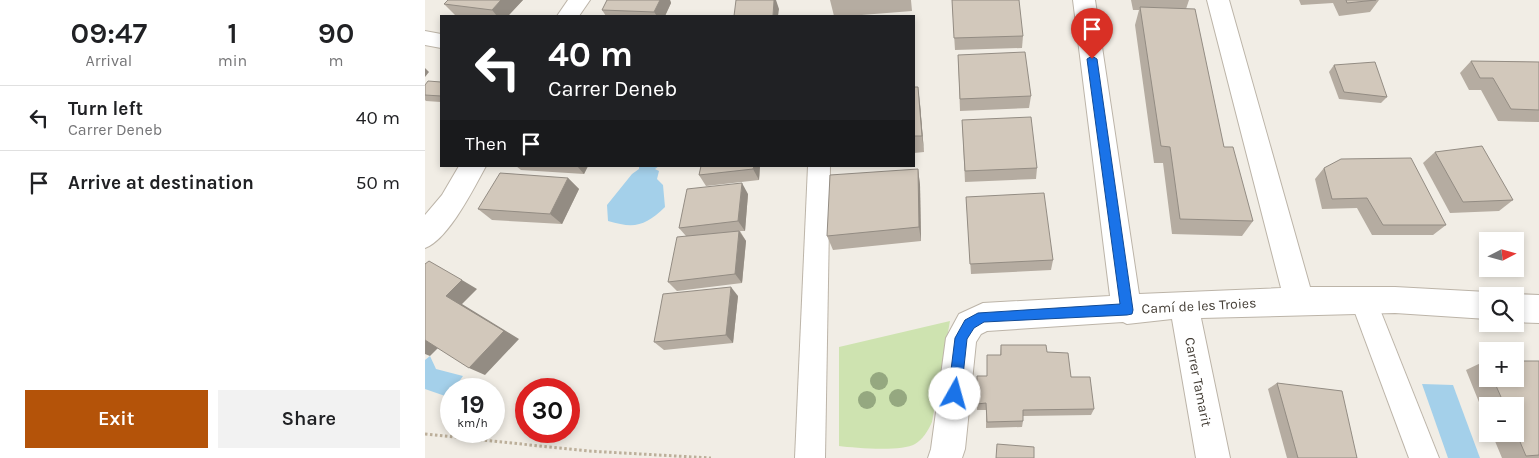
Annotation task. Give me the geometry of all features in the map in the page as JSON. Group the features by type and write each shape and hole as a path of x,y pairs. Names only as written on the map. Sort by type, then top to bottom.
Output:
{"street":[{"path":"569,15 579,0"},
{"path":"1084,0 1127,310"},
{"path":"1218,0 1299,301"},
{"path":"425,236 451,202 472,167"},
{"name":"Camí de les Troies","path":"945,458 948,449 961,338 969,324 983,317 1127,310 1183,305 1299,301 1364,302 1395,300 1479,305"},
{"name":"Carrer Tamarit","path":"1183,305 1213,458"},
{"path":"1524,308 1539,309"}],"lane":[{"path":"425,38 440,41"},
{"path":"810,458 819,167"},
{"path":"1364,302 1424,458"}],"path":[{"path":"425,434 588,451 711,458"}],"green space":[{"path":"950,321 932,422 923,437 915,444 900,448 878,449 839,446 839,347"}],"water":[{"path":"639,167 658,167 655,169 659,171 657,179 663,185 665,207 645,222 639,224 625,225 608,221 607,205 632,174"},
{"path":"430,356 436,369 463,376 462,378 440,378 440,394 425,389 425,360"},
{"path":"1422,384 1453,385 1480,458 1448,458"}],"building":[{"path":"448,0 501,0 492,10 444,4"},
{"path":"607,0 660,0 654,12 602,10"},
{"path":"736,0 774,0 773,15 734,15"},
{"path":"952,0 1019,0 1023,36 954,38"},
{"path":"1346,0 1376,0 1347,3"},
{"path":"1140,7 1195,9 1224,147 1233,147 1253,221 1180,219 1170,147 1161,146"},
{"path":"1025,52 1031,96 960,99 958,55"},
{"path":"1471,61 1539,62 1539,110 1511,109 1493,78 1480,78"},
{"path":"1375,62 1387,97 1344,92 1334,65"},
{"path":"428,81 440,82 440,96 425,95 425,85"},
{"path":"915,87 918,87 922,136 915,136"},
{"path":"1031,117 1037,168 965,171 962,120"},
{"path":"1482,146 1513,200 1463,202 1435,152"},
{"path":"1411,158 1446,225 1383,225 1367,198 1332,199 1324,168 1341,159"},
{"path":"701,167 754,167 753,169 699,175"},
{"path":"918,169 919,227 827,236 830,175"},
{"path":"500,173 568,178 550,214 478,209"},
{"path":"742,183 738,221 679,228 687,189"},
{"path":"1044,193 1053,260 970,264 966,197"},
{"path":"739,231 735,274 668,282 677,237"},
{"path":"429,261 462,280 446,296 504,331 469,368 425,340 425,264"},
{"path":"731,287 726,335 654,342 663,294"},
{"path":"1001,345 1046,345 1047,352 1068,353 1071,377 1090,377 1094,409 1023,410 1023,421 987,422 986,403 977,404 977,376 987,376 987,355 1001,355"},
{"path":"1524,361 1539,361 1539,455 1526,456 1520,442 1524,442 1524,397 1501,397 1497,387 1524,387"},
{"path":"1277,383 1342,391 1357,458 1298,458"},
{"path":"997,444 1034,447 1034,458 996,458"}],"route":[{"path":"955,394 961,338 969,324 983,317 1127,310 1092,59"}]}
